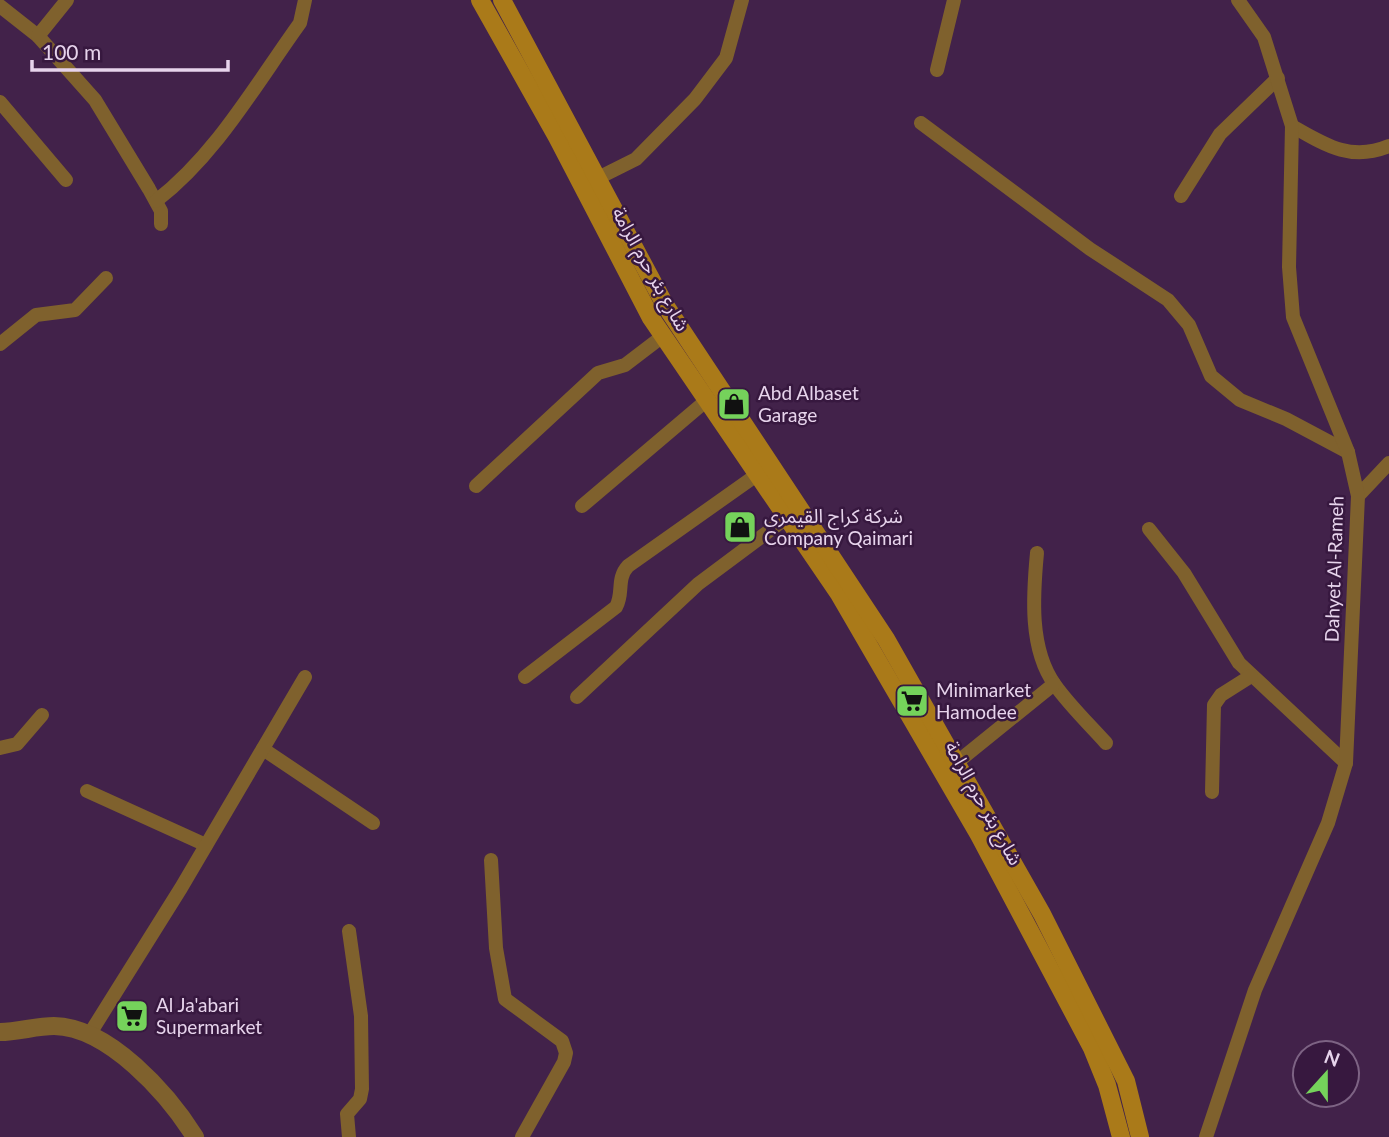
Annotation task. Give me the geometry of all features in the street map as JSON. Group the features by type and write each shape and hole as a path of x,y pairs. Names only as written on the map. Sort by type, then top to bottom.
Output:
{"main road":[{"name":"شارع بئر حرم الرامة","path":"480,0 663,336 789,516 839,594 986,847 1092,1048 1107,1085 1121,1137"},
{"name":"شارع بئر حرم الرامة","path":"502,0 666,305 886,639 1042,914 1126,1080 1140,1137"}],"street":[{"path":"38,36 68,0"},
{"path":"156,201 180,183 213,144 300,23 305,0"},
{"path":"596,179 636,159 695,99 726,58 742,0"},
{"path":"937,70 954,0"},
{"name":"Dahyet Al-Rameh","path":"1206,1137 1255,990 1328,823 1346,763 1358,496 1348,452 1293,317 1289,267 1292,126 1264,37 1238,0"},
{"path":"0,6 38,36 96,100 156,201 161,224"},
{"path":"1181,196 1220,134 1278,78"},
{"path":"0,102 66,180"},
{"path":"921,123 1090,249 1168,300 1189,325 1210,376 1240,400 1286,419 1348,452"},
{"path":"1292,126 1335,150 1359,153 1389,146"},
{"path":"0,344 36,314 75,310 106,278"},
{"path":"476,486 597,373 625,365 663,336"},
{"path":"582,506 707,400"},
{"path":"1358,496 1389,463"},
{"path":"525,677 616,607 620,598 621,576 628,566 758,474"},
{"path":"577,697 698,584 789,516"},
{"path":"1149,529 1184,573 1240,663 1346,763"},
{"path":"1037,553 1033,597 1039,648 1054,684 1106,743"},
{"path":"1212,792 1214,705 1221,695 1251,676"},
{"path":"89,1035 305,677"},
{"path":"955,764 1054,684"},
{"path":"0,748 17,744 42,715"},
{"path":"263,748 373,822"},
{"path":"87,791 206,845"},
{"path":"491,860 496,948 505,999 560,1039 566,1050 564,1062 522,1137"},
{"path":"349,930 361,1016 362,1089 360,1099 347,1114 349,1137"},
{"path":"5,1034 54,1026 79,1030 89,1035 109,1046 141,1072 180,1113 195,1137"}],"place":[{"name":"Abd Albaset Garage","path":"734,404"},
{"name":"شركة كراج القيمري Company Qaimari","path":"740,527"},
{"name":"Minimarket Hamodee","path":"912,701"},
{"name":"Al Ja'abari Supermarket","path":"132,1016"}]}
